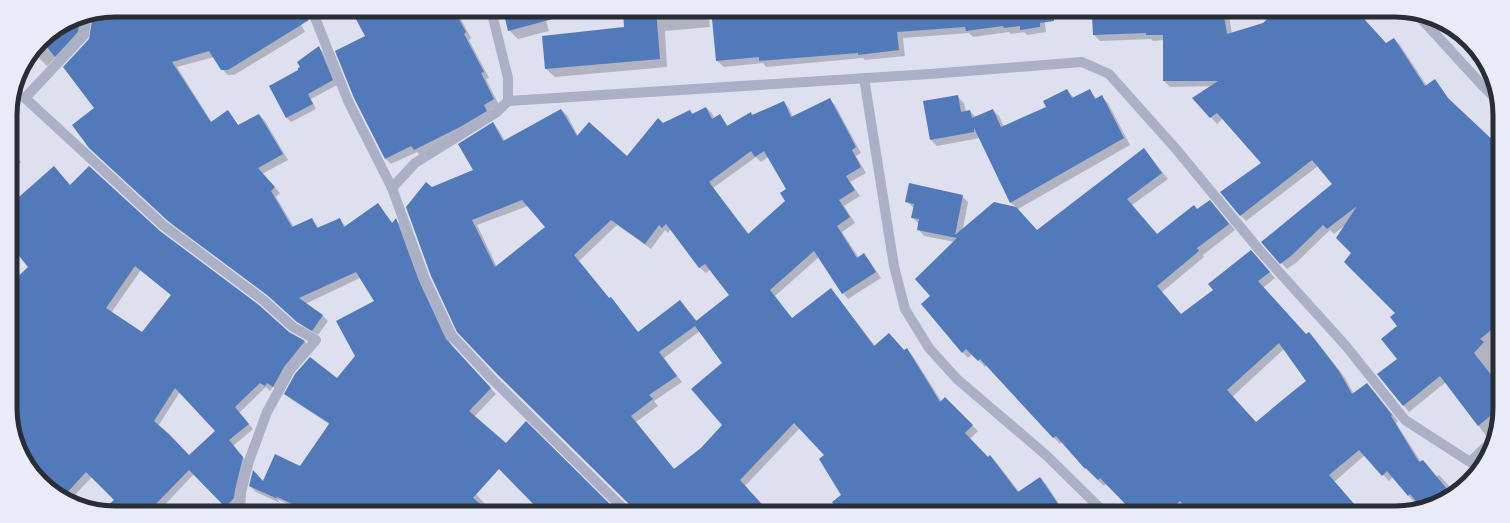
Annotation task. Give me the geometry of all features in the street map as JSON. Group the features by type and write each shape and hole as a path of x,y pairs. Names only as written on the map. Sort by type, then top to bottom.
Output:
{"street":[{"path":"315,17 348,101 392,188 425,279 452,336 566,454 621,506"},
{"path":"493,17 508,78 508,101"},
{"path":"86,21 84,35 25,98 164,226 263,300 293,327 316,340 290,370 267,412 249,461 241,492 240,506"},
{"path":"1424,21 1491,94"},
{"path":"392,188 415,163 497,112 508,101 1082,62 1109,74 1176,150 1261,252 1346,346 1405,420 1470,462 1484,448"},
{"path":"864,78 894,266 905,309 929,348 957,379 1046,456 1098,506"}],"building":[{"path":"308,17 309,20 228,70 221,70 209,51 172,62 211,122 228,110 238,125 259,114 283,154 258,168 275,187 271,191 292,227 312,218 317,228 340,218 344,227 378,203 392,223 396,218 419,281 446,339 491,388 469,411 506,443 526,421 612,506 535,506 499,469 473,498 483,506 297,506 249,486 253,470 263,481 275,454 300,466 329,424 284,394 295,374 310,357 337,378 355,356 336,321 374,301 356,272 299,298 323,315 312,331 297,322 267,295 168,221 89,148 72,125 94,108 63,67 89,39 92,20 102,18"},
{"path":"355,17 458,17 466,32 464,34 484,72 481,73 494,99 484,105 487,111 460,127 414,150 411,146 385,159 354,98 335,51 365,36"},
{"path":"505,17 560,17 508,31"},
{"path":"623,17 657,17 660,59 545,69 542,36 624,27"},
{"path":"734,17 1054,17 1054,21 1040,23 1040,27 1020,30 1020,26 1004,28 1003,26 966,31 965,27 897,32 899,50 858,55 858,53 759,61 759,57 716,61 712,19"},
{"path":"1092,17 1224,17 1227,34 1263,23 1269,17 1362,17 1386,43 1394,38 1425,86 1435,79 1448,98 1493,140 1493,329 1480,339 1484,342 1474,353 1493,377 1493,414 1478,426 1440,376 1403,406 1377,374 1397,359 1381,339 1397,326 1390,317 1395,313 1344,262 1351,253 1336,238 1357,206 1327,229 1323,225 1291,256 1280,264 1261,242 1332,184 1312,160 1240,216 1220,192 1261,163 1217,113 1210,118 1192,98 1218,81 1163,81 1163,35 1146,35 1146,33 1093,35"},
{"path":"79,23 78,32 55,57 46,46 60,33"},
{"path":"319,46 333,80 308,94 313,104 286,118 269,86 298,70 300,67 297,62"},
{"path":"1067,89 1072,98 1090,89 1095,99 1102,95 1124,138 1010,203 974,128 974,132 930,140 923,101 958,95 961,112 970,110 972,118 993,109 1001,127 1046,107 1043,101"},
{"path":"830,98 856,147 852,150 861,167 846,176 855,190 839,200 850,217 837,226 857,258 864,253 876,272 842,294 814,251 770,290 792,318 831,288 874,346 889,333 904,350 907,348 940,402 945,397 973,425 965,433 988,457 990,455 1018,492 1040,477 1059,506 835,506 832,502 841,495 819,459 824,455 794,423 740,480 764,506 631,506 497,374 457,332 431,276 406,207 426,182 432,187 473,170 458,144 493,122 503,141 561,109 577,136 589,122 627,156 658,118 663,123 690,110 692,114 706,107 712,119 720,114 727,126 751,112 752,115 784,101 791,117","holes":["751,151 755,157 764,151 786,189 780,193 785,201 748,234 709,182","522,200 545,227 495,267 472,220","611,220 645,244 659,225 662,228 666,224 699,268 705,264 729,295 696,321 680,300 638,332 611,297 609,298 574,255","695,326 722,363 691,389 722,425 701,448 674,469 631,416 653,399 649,395 677,376 659,352"]},
{"path":"1144,148 1162,173 1127,199 1157,234 1194,205 1197,209 1210,200 1229,224 1197,248 1199,251 1157,286 1181,314 1213,290 1208,284 1251,250 1270,272 1258,281 1306,334 1309,332 1339,371 1352,394 1367,383 1392,415 1391,416 1419,462 1423,460 1447,489 1438,496 1418,503 1410,494 1408,496 1387,471 1382,476 1359,450 1329,475 1356,506 1185,506 1180,501 1174,506 1127,506 1100,478 1098,480 1086,468 1085,469 1056,436 1053,438 980,359 978,361 966,349 962,353 921,304 930,296 915,279 957,238 917,230 919,219 911,218 914,204 905,202 909,183 963,195 955,235 994,202 1016,207 1037,230","holes":["1279,343 1306,381 1256,422 1227,390"]},
{"path":"54,166 70,185 89,166 160,231 259,305 289,332 305,341 284,367 273,387 267,383 265,386 260,383 235,407 249,424 229,440 243,457 234,498 226,506 224,506 189,470 154,506 108,505 114,500 86,472 67,493 60,490 41,473 33,463 22,440 17,408 17,277 28,267 17,253 17,199","holes":["135,266 171,295 142,332 106,308","175,388 215,431 189,455 154,421"]}]}
